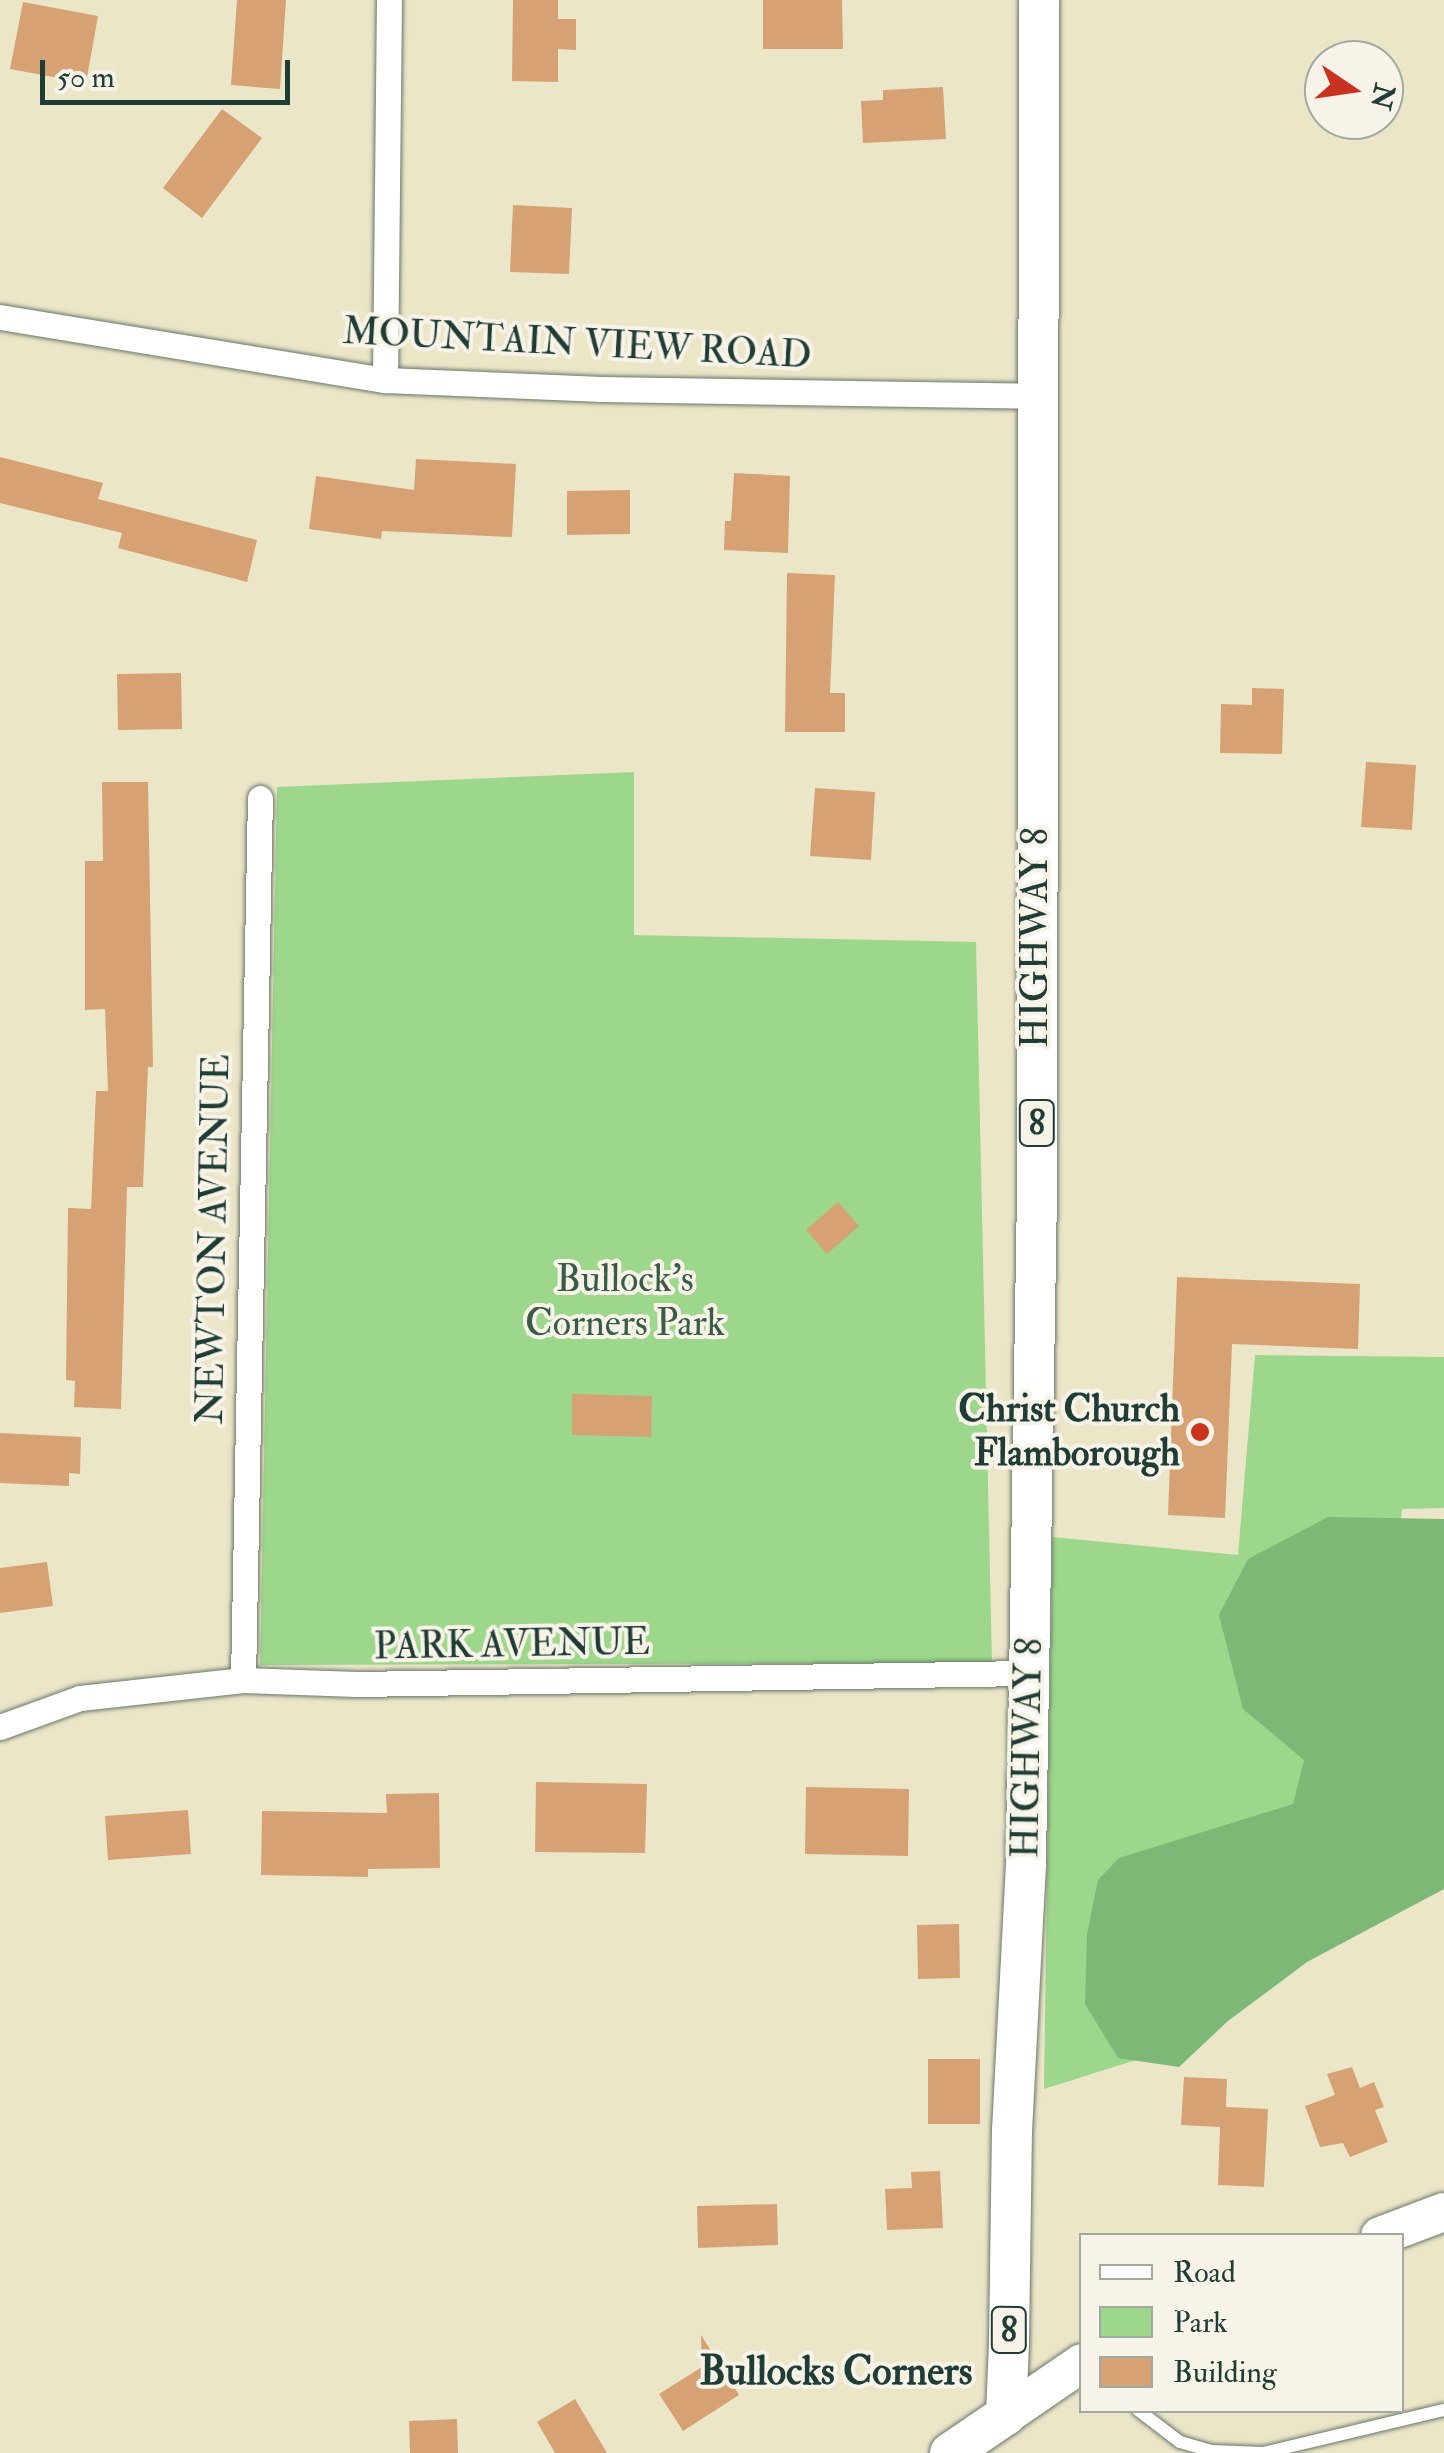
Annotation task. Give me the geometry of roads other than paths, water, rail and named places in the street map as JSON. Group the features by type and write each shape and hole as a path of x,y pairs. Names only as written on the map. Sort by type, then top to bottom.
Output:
{"main road":[{"name":"HIGHWAY 8","path":"1006,2415 1012,2131 1030,1673 1037,1194 1038,0"},
{"path":"1388,2233 1444,2212"},
{"path":"1006,2415 1079,2365"},
{"name":"8","path":"950,2453 1006,2415"}],"street":[{"path":"385,380 389,0"},
{"name":"MOUNTAIN VIEW ROAD","path":"0,316 385,380 622,390 1035,396"},
{"name":"NEWTON AVENUE","path":"244,1680 260,798"},
{"name":"PARK AVENUE","path":"0,1726 80,1698 244,1680 356,1684 1030,1673"}],"lane":[{"path":"1142,2413 1180,2442 1211,2451 1263,2452 1444,2410"}],"place":[{"name":"Christ Church Flamborough","path":"1200,1432"}],"district":[{"name":"Bullocks Corners","path":"836,2372"}],"park label":[{"name":"Bullock's Corners Park","path":"625,1302"}]}
